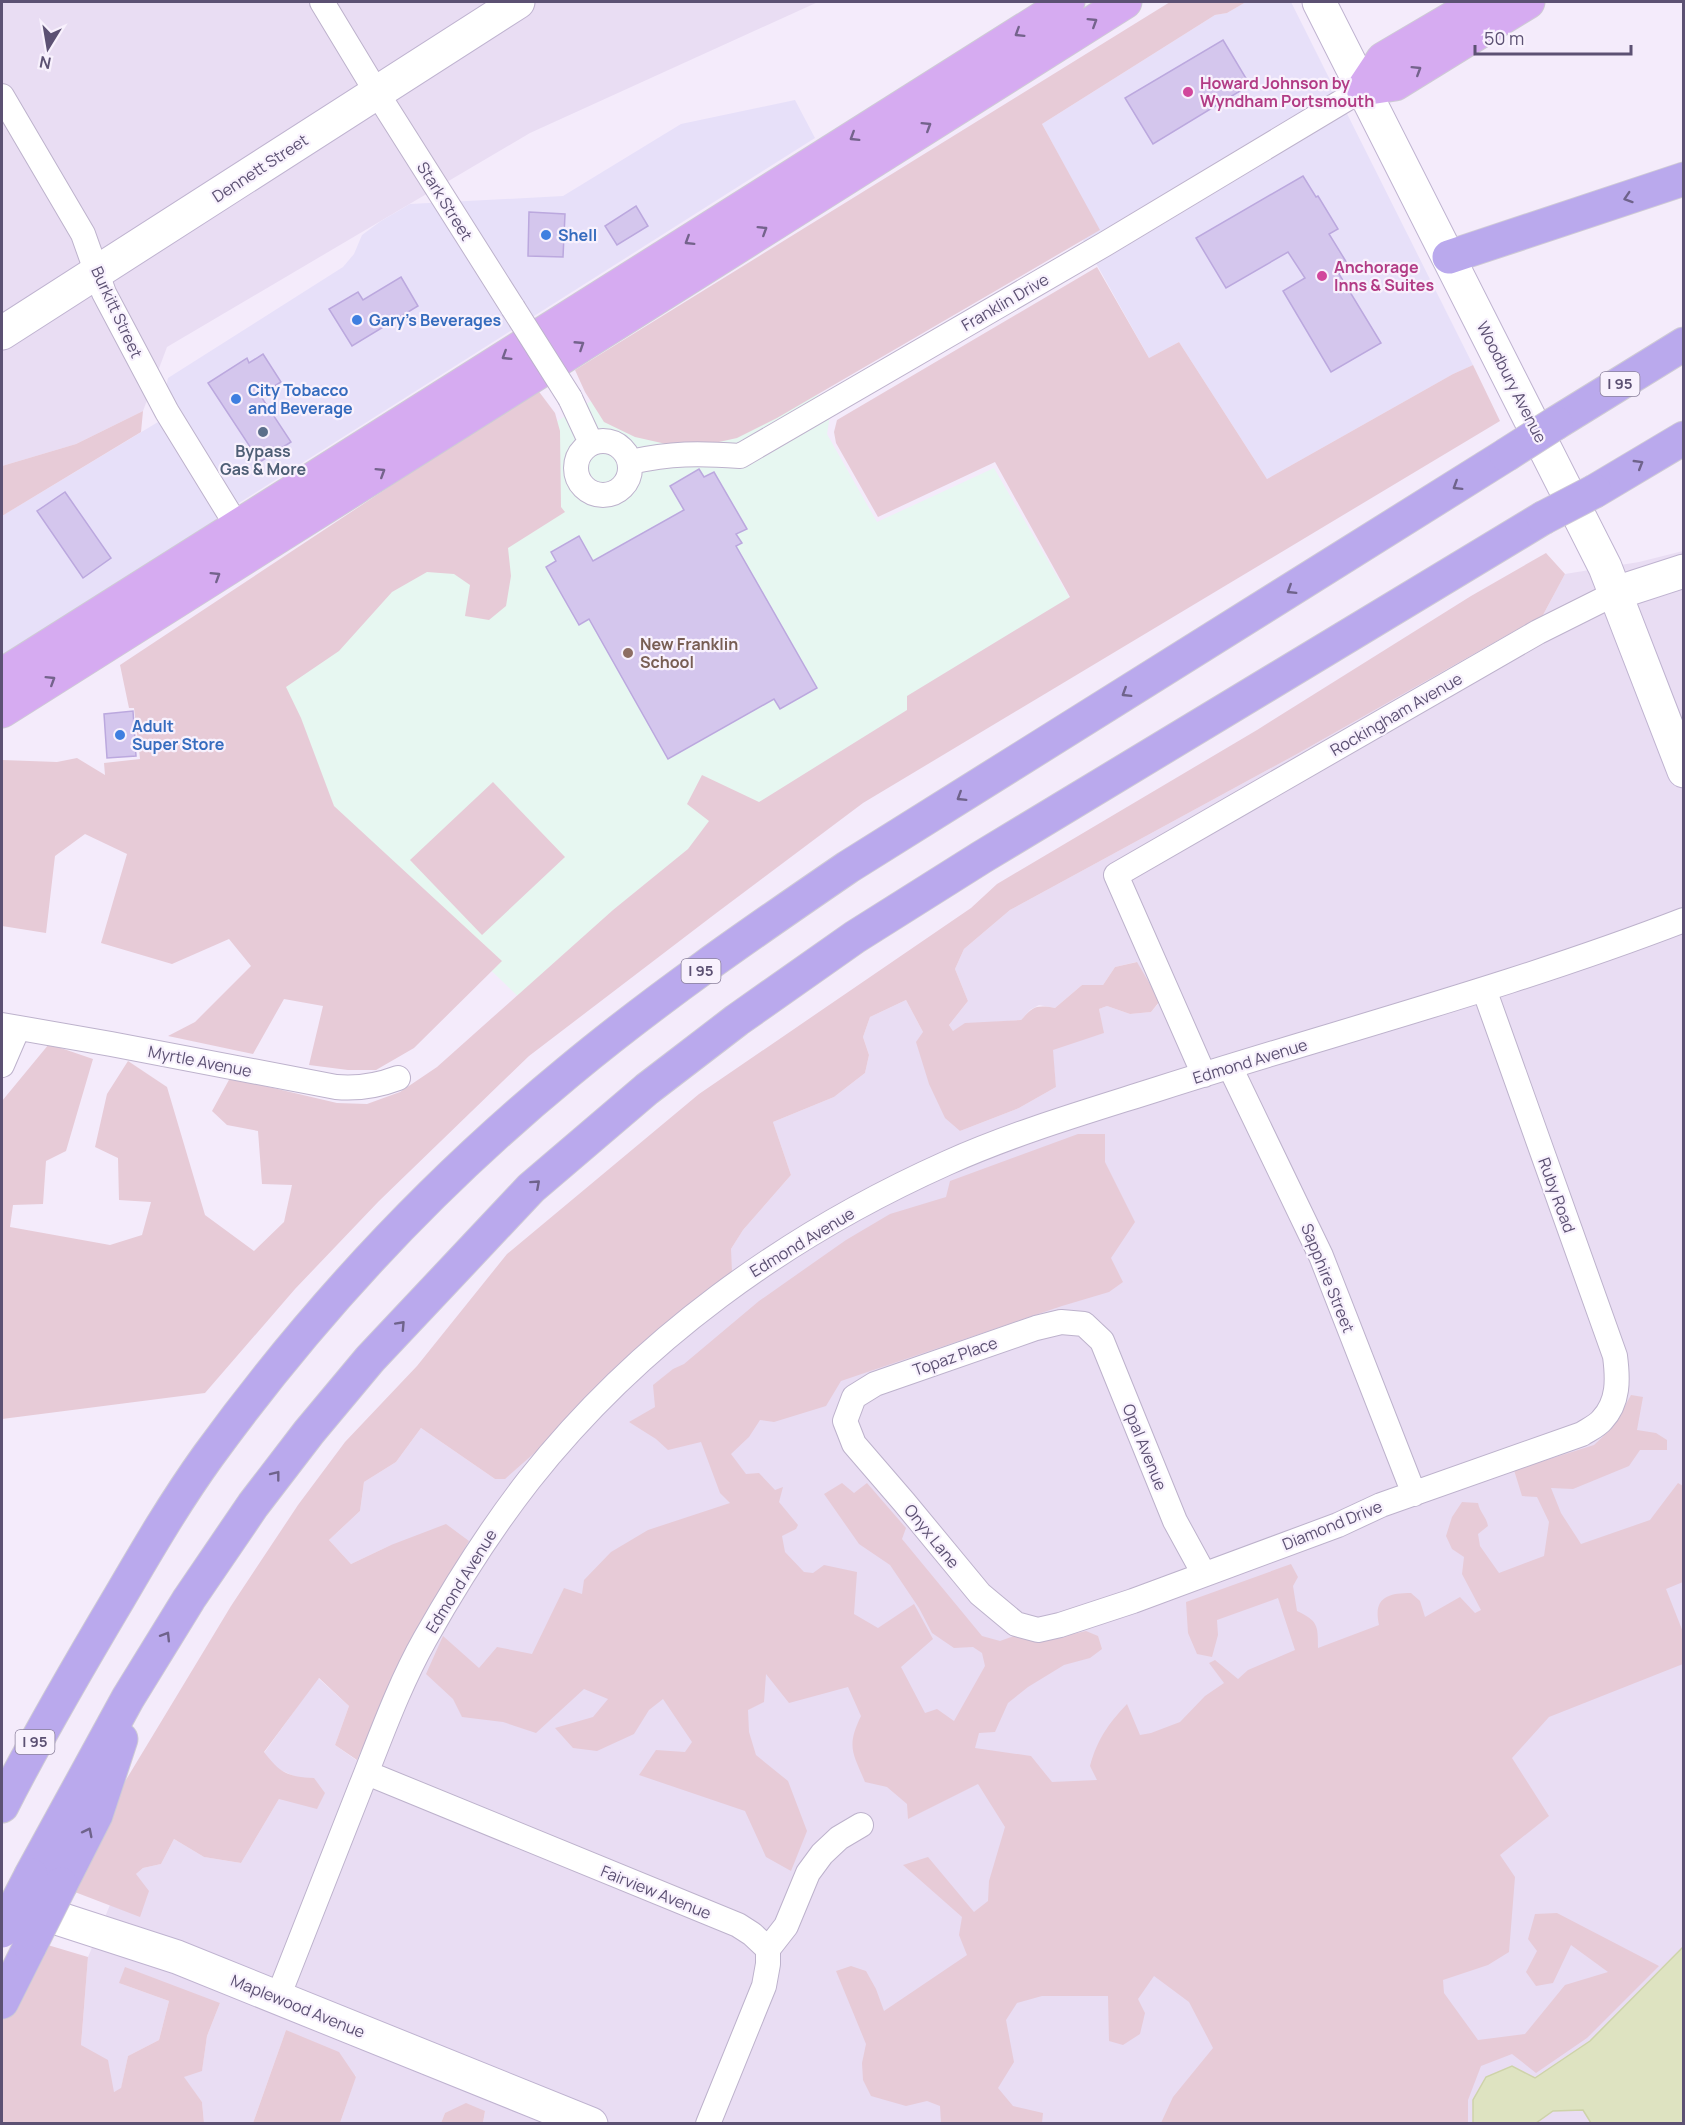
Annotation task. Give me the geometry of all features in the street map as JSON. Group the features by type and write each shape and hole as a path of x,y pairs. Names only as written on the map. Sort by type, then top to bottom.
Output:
{"highway":[{"path":"1449,257 1683,179"},
{"name":"I 95","path":"2,1806 71,1679 163,1524 206,1459 291,1349 349,1281 449,1178 570,1070 745,937 848,867 1683,344"},
{"path":"2,2002 16,1939 46,1880 135,1685 189,1599 253,1505 309,1432 370,1359 531,1188 647,1089 737,1020 855,937 982,857 1543,518 1595,491 1683,438"}],"main road":[{"path":"2,675 1068,2"},
{"path":"2,711 1125,2"},
{"path":"1363,89 1383,59 1480,2"},
{"path":"1363,89 1395,84 1528,2"}],"street":[{"name":"Stark Street","path":"322,2 570,398 591,443"},
{"name":"Dennett Street","path":"2,333 518,2"},
{"name":"Woodbury Avenue","path":"1318,2 1605,567 1683,771"},
{"name":"Franklin Drive","path":"630,462 663,455 697,453 740,456 1105,244 1363,89"},
{"name":"Burkitt Street","path":"2,96 83,234 96,272 126,337 167,412 237,526"},
{"path":"604,441 619,446 627,454 630,462 628,480 622,489 614,494 604,496 593,494 581,484 575,468 580,453 591,443 604,441"},
{"name":"Rockingham Avenue","path":"1203,1075 1116,875 1538,632 1616,593 1683,571"},
{"name":"Edmond Avenue","path":"278,1997 384,1726 422,1644 446,1602 529,1480 595,1406 642,1360 718,1296 770,1259 882,1195 947,1163 1016,1135 1203,1075 1484,990 1624,943 1683,920"},
{"name":"Ruby Road","path":"1484,990 1615,1356 1618,1379 1614,1402"},
{"path":"2,1065 10,1027"},
{"name":"Myrtle Avenue","path":"10,1027 336,1088 371,1087 399,1078"},
{"name":"Sapphire Street","path":"1230,1067 1321,1256 1414,1494"},
{"name":"Topaz Place","path":"845,1421 854,1397 875,1384 1036,1328 1061,1322 1084,1324"},
{"name":"Opal Avenue","path":"1084,1324 1102,1341 1175,1521 1204,1574"},
{"name":"Diamond Drive","path":"1038,1630 1123,1604 1338,1525 1381,1505 1582,1434 1602,1421 1614,1402"},
{"name":"Onyx Lane","path":"845,1421 854,1444 980,1594 1016,1624 1038,1630"},
{"name":"Fairview Avenue","path":"367,1773 738,1925 768,1949"},
{"path":"708,2124 764,1986 768,1949 786,1926 808,1872 839,1838 861,1826"},
{"name":"Maplewood Avenue","path":"2,1900 150,1948 278,1997 591,2124"}],"shaded area":[{"path":"2,2 818,2 530,133 167,347 143,411 76,444 2,466"},
{"path":"1170,2 1246,2 1227,13 1215,15 1042,124 1100,230 777,418 737,438 705,445 675,446 635,437 604,422 585,392 575,370"},
{"path":"1246,2 1291,2 1473,365 1453,374 1267,479 1179,342 1149,358 1083,240 1099,230 1042,124 1215,15 1227,13"},
{"path":"795,100 815,138 239,503 218,526 2,660 2,516 158,422 168,378 343,267 354,254 362,235 381,221 410,204 563,196 681,124"},
{"path":"1097,267 1149,358 1179,342 1267,479 1453,374 1473,365 1500,421 863,803 715,914 529,1056 379,1201 295,1289 205,1393 2,1419 2,1101 49,1044 93,1059 66,1151 46,1161 43,1204 13,1205 10,1227 110,1245 142,1235 151,1202 119,1200 118,1158 95,1147 107,1094 128,1061 167,1087 205,1215 254,1251 284,1222 292,1185 262,1184 258,1131 227,1125 212,1111 230,1078 337,1103 367,1104 400,1092 437,1067 613,910 688,849 709,821 687,804 702,775 759,802 907,710 907,696 1070,597 995,462 878,517 836,443 834,432 837,420"},
{"name":"New Franklin School","path":"762,301 830,416 827,434 877,522 994,468 1075,607 537,1015 331,815 226,615"},
{"path":"537,389 555,413 560,431 561,507 565,512 508,548 511,576 506,606 489,620 465,616 470,585 454,574 427,572 392,592 339,651 286,687 301,718 334,806 502,961 414,1048 376,1070 348,1070 309,1065 323,1006 284,999 253,1054 168,1036 195,1022 251,966 229,939 172,964 101,943 127,854 85,834 55,856 46,933 2,926 2,760 57,762 77,758 105,775 104,763 140,759 134,708 129,708 120,665"},
{"path":"143,411 141,432 2,516 2,466 76,444"},
{"path":"1683,551 1683,2123 483,2124 485,2111 445,2113 441,2123 340,2123 356,2076 286,2030 253,2123 204,2123 202,2102 183,2077 202,2070 207,2036 220,2003 119,1983 169,2001 159,2040 128,2056 121,2089 114,2092 81,2045 88,1957 110,1905 140,1916 136,1874 143,1868 161,1864 174,1839 204,1857 241,1863 279,1799 296,1777 276,1768 264,1753 318,1678 349,1706 335,1745 356,1760 391,1545 351,1564 329,1540 360,1511 364,1482 396,1462 421,1428 495,1479 563,1422 606,1378 666,1323 731,1272 731,1249 743,1230 791,1175 773,1122 834,1097 865,1073 869,1055 863,1037 870,1017 906,1000 923,1032 960,1131 1019,1108 1056,1087 1052,1049 1103,1033 1099,1009 1107,1006 1130,1014 1151,1012 1160,1002 1136,962 1115,967 1103,985 1082,985 1055,1008 1039,1005 1030,1010 1021,1020 994,1022 953,1031 949,1025 968,1001 955,969 964,949 1010,910 1297,754 1543,615 1565,574 1639,562"},
{"path":"1546,553 1565,574 1543,615 1297,754 1010,910 964,949 955,969 968,1001 949,1025 953,1031 965,1023 1021,1020 1036,1008 1055,1008 1082,985 1103,985 1115,967 1137,962 1160,1001 1151,1012 1130,1014 1107,1006 1099,1009 1104,1033 1053,1050 1056,1087 1019,1108 960,1131 945,1118 929,1084 916,1042 923,1032 906,1000 870,1017 863,1037 869,1055 865,1073 834,1097 773,1122 791,1175 743,1230 731,1249 732,1272 666,1323 606,1378 539,1449 505,1479 495,1479 421,1428 396,1462 364,1482 360,1511 329,1540 351,1564 391,1545 446,1524 469,1541 411,1641 357,1760 335,1745 349,1706 319,1678 264,1752 275,1765 285,1772 314,1778 325,1793 317,1809 279,1799 241,1863 204,1857 174,1839 161,1864 143,1868 136,1874 149,1891 140,1917 67,1889 112,1803 231,1606 298,1505 345,1442 417,1366 507,1254 699,1094 971,908 997,884 1257,730 1471,596"},
{"path":"493,782 565,857 482,935 410,860"},
{"path":"1078,1134 1105,1134 1105,1162 1135,1222 1111,1258 1123,1282 1109,1292 841,1381 826,1406 774,1422 760,1420 749,1437 731,1454 746,1474 759,1473 775,1490 783,1487 779,1502 798,1525 796,1529 782,1536 785,1552 804,1572 813,1573 824,1565 857,1572 854,1614 878,1628 914,1604 933,1639 901,1667 925,1713 937,1709 954,1721 985,1666 982,1653 973,1647 954,1648 932,1633 919,1608 890,1565 859,1544 824,1494 842,1483 854,1493 867,1483 906,1528 902,1539 982,1636 1000,1641 1014,1636 1041,1639 1086,1631 1098,1636 1102,1649 1090,1658 1064,1665 1028,1687 1008,1703 995,1732 979,1733 975,1748 1031,1756 1052,1782 1097,1780 1090,1766 1096,1748 1109,1726 1127,1704 1140,1735 1151,1733 1180,1722 1205,1696 1224,1683 1209,1663 1215,1660 1238,1679 1248,1670 1295,1650 1278,1598 1217,1620 1218,1635 1212,1657 1197,1654 1188,1633 1186,1602 1291,1564 1298,1577 1293,1586 1297,1611 1313,1621 1318,1634 1318,1648 1379,1625 1380,1603 1395,1594 1411,1593 1420,1601 1425,1617 1460,1597 1475,1613 1481,1610 1462,1574 1464,1557 1452,1549 1446,1536 1452,1517 1462,1502 1478,1503 1488,1526 1478,1534 1480,1546 1499,1573 1544,1556 1549,1522 1537,1497 1522,1496 1514,1470 1594,1445 1613,1427 1631,1395 1643,1397 1637,1430 1656,1433 1667,1440 1667,1450 1640,1450 1629,1466 1573,1489 1551,1488 1561,1513 1581,1544 1650,1520 1678,1483 1683,1486 1683,1582 1666,1589 1683,1632 1683,1664 1549,1717 1512,1758 1549,1816 1500,1855 1515,1877 1509,1952 1488,1965 1443,1980 1444,1993 1478,2040 1525,2034 1565,1985 1608,1972 1571,1945 1553,1983 1536,1986 1526,1972 1537,1951 1528,1939 1535,1914 1557,1913 1659,1966 1587,2038 1536,2073 1512,2054 1481,2066 1468,2100 1468,2123 1161,2123 1173,2097 1213,2048 1189,2002 1154,1976 1138,1999 1145,2013 1140,2034 1123,2045 1109,2041 1108,1996 1042,1996 1017,2003 1006,2020 1014,2062 998,2088 1013,2106 1043,2113 1042,2123 941,2123 940,2106 927,2101 906,2106 871,2096 863,2080 862,2063 866,2044 836,1971 851,1966 866,1971 884,2011 967,1955 959,1935 962,1917 903,1865 928,1857 974,1912 988,1901 989,1881 1005,1827 978,1784 908,1819 907,1804 887,1787 865,1782 853,1750 854,1735 861,1716 848,1687 789,1703 766,1674 764,1702 748,1710 749,1732 756,1755 788,1781 807,1831 791,1871 766,1857 745,1811 639,1775 656,1750 685,1752 692,1742 663,1699 649,1710 634,1734 597,1751 573,1748 555,1728 593,1717 608,1699 584,1689 536,1733 503,1722 462,1717 453,1699 426,1674 443,1636 479,1668 497,1647 532,1654 564,1588 582,1594 584,1580 611,1552 648,1530 730,1503 720,1493 701,1442 668,1450 656,1439 629,1422 655,1407 653,1385 673,1369 684,1364 759,1301 846,1240 890,1214 946,1197 950,1181"},
{"path":"41,1943 88,1957 81,2045 108,2060 114,2092 121,2088 128,2056 159,2040 169,2001 119,1983 125,1967 220,2003 207,2036 202,2071 184,2077 202,2102 204,2123 2,2123 2,2021"},
{"path":"1683,1947 1683,2123 1591,2123 1583,2110 1553,2111 1536,2123 1473,2123 1473,2100 1486,2077 1512,2066 1535,2078 1590,2041"},
{"path":"286,2030 339,2052 356,2077 340,2123 253,2123"},
{"path":"466,2103 485,2111 483,2123 441,2123 445,2113"}],"building":[{"name":"Howard Johnson by Wyndham Portsmouth","path":"1223,40 1250,85 1153,144 1125,98"},
{"name":"Anchorage Inns & Suites","path":"1303,176 1338,229 1329,234 1350,268 1339,274 1381,343 1331,372 1283,291 1305,278 1288,252 1226,288 1196,238"},
{"path":"636,206 648,226 617,245 605,226"},
{"name":"Shell","path":"529,212 565,214 563,257 528,256"},
{"path":"401,277 418,306 352,346 329,309 358,292 363,300"},
{"path":"263,354 281,382 260,395 291,442 260,462 208,383 247,358 249,363"},
{"path":"699,469 704,477 714,472 747,529 736,534 742,543 736,546 817,688 780,709 774,699 668,759 589,619 579,625 546,567 556,561 551,552 579,536 593,561 684,510 670,486"},
{"path":"65,492 111,558 83,578 37,511"},
{"name":"Adult Super Store","path":"133,711 136,756 107,758 104,714"}],"place":[{"name":"Howard Johnson by Wyndham Portsmouth","path":"1188,92"},
{"name":"Shell","path":"546,235"},
{"name":"Anchorage Inns & Suites","path":"1322,276"},
{"name":"Gary's Beverages","path":"357,320"},
{"name":"City Tobacco and Beverage","path":"236,399"},
{"name":"Bypass Gas & More","path":"263,432"},
{"name":"New Franklin School","path":"628,653"},
{"name":"Adult Super Store","path":"120,735"}]}
